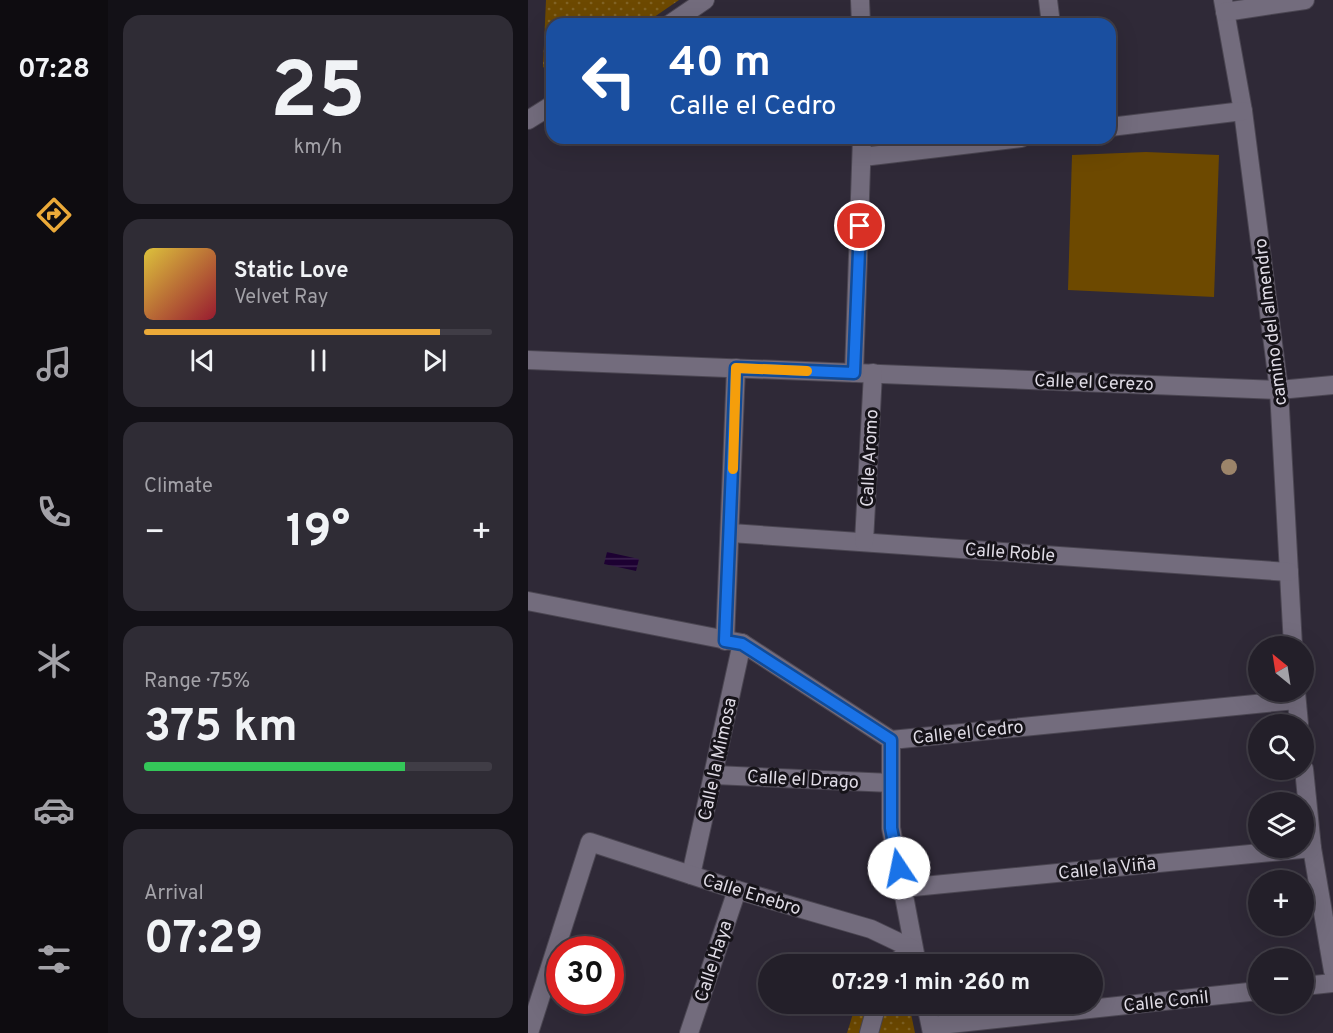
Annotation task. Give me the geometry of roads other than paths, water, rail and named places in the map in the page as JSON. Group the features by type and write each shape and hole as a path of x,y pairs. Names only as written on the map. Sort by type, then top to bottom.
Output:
{"street":[{"path":"679,18 705,0"},
{"path":"860,0 861,18"},
{"path":"1048,0 1050,18"},
{"path":"1224,6 1305,0"},
{"name":"camino del almendro","path":"1224,6 1243,111 1279,390 1292,636"},
{"path":"528,120 546,109"},
{"path":"1116,126 1243,111"},
{"path":"854,373 862,144"},
{"path":"862,157 971,144"},
{"name":"Calle el Cerezo","path":"528,360 1279,390 1333,385"},
{"name":"Calle la Mimosa","path":"691,875 715,775 734,642 731,533 736,368"},
{"name":"Calle Aromo","path":"864,542 873,374"},
{"name":"Calle Roble","path":"731,533 1289,572"},
{"name":"Calle el Cedro","path":"528,601 734,642 891,740 1248,701"},
{"path":"891,740 891,828 914,954"},
{"name":"Calle el Drago","path":"715,775 891,783"},
{"name":"Calle Enebro","path":"529,1033 590,842 737,890 871,928 911,954"},
{"name":"Calle la Viña","path":"903,888 1248,854"},
{"path":"1314,858 1333,971"},
{"name":"Calle Haya","path":"689,1033 737,890"},
{"path":"886,936 887,954"},
{"path":"1314,985 1333,983"},
{"name":"Calle Conil","path":"932,1030 1248,992"},
{"path":"869,1033 874,1014"},
{"path":"928,1014 932,1030"}]}
